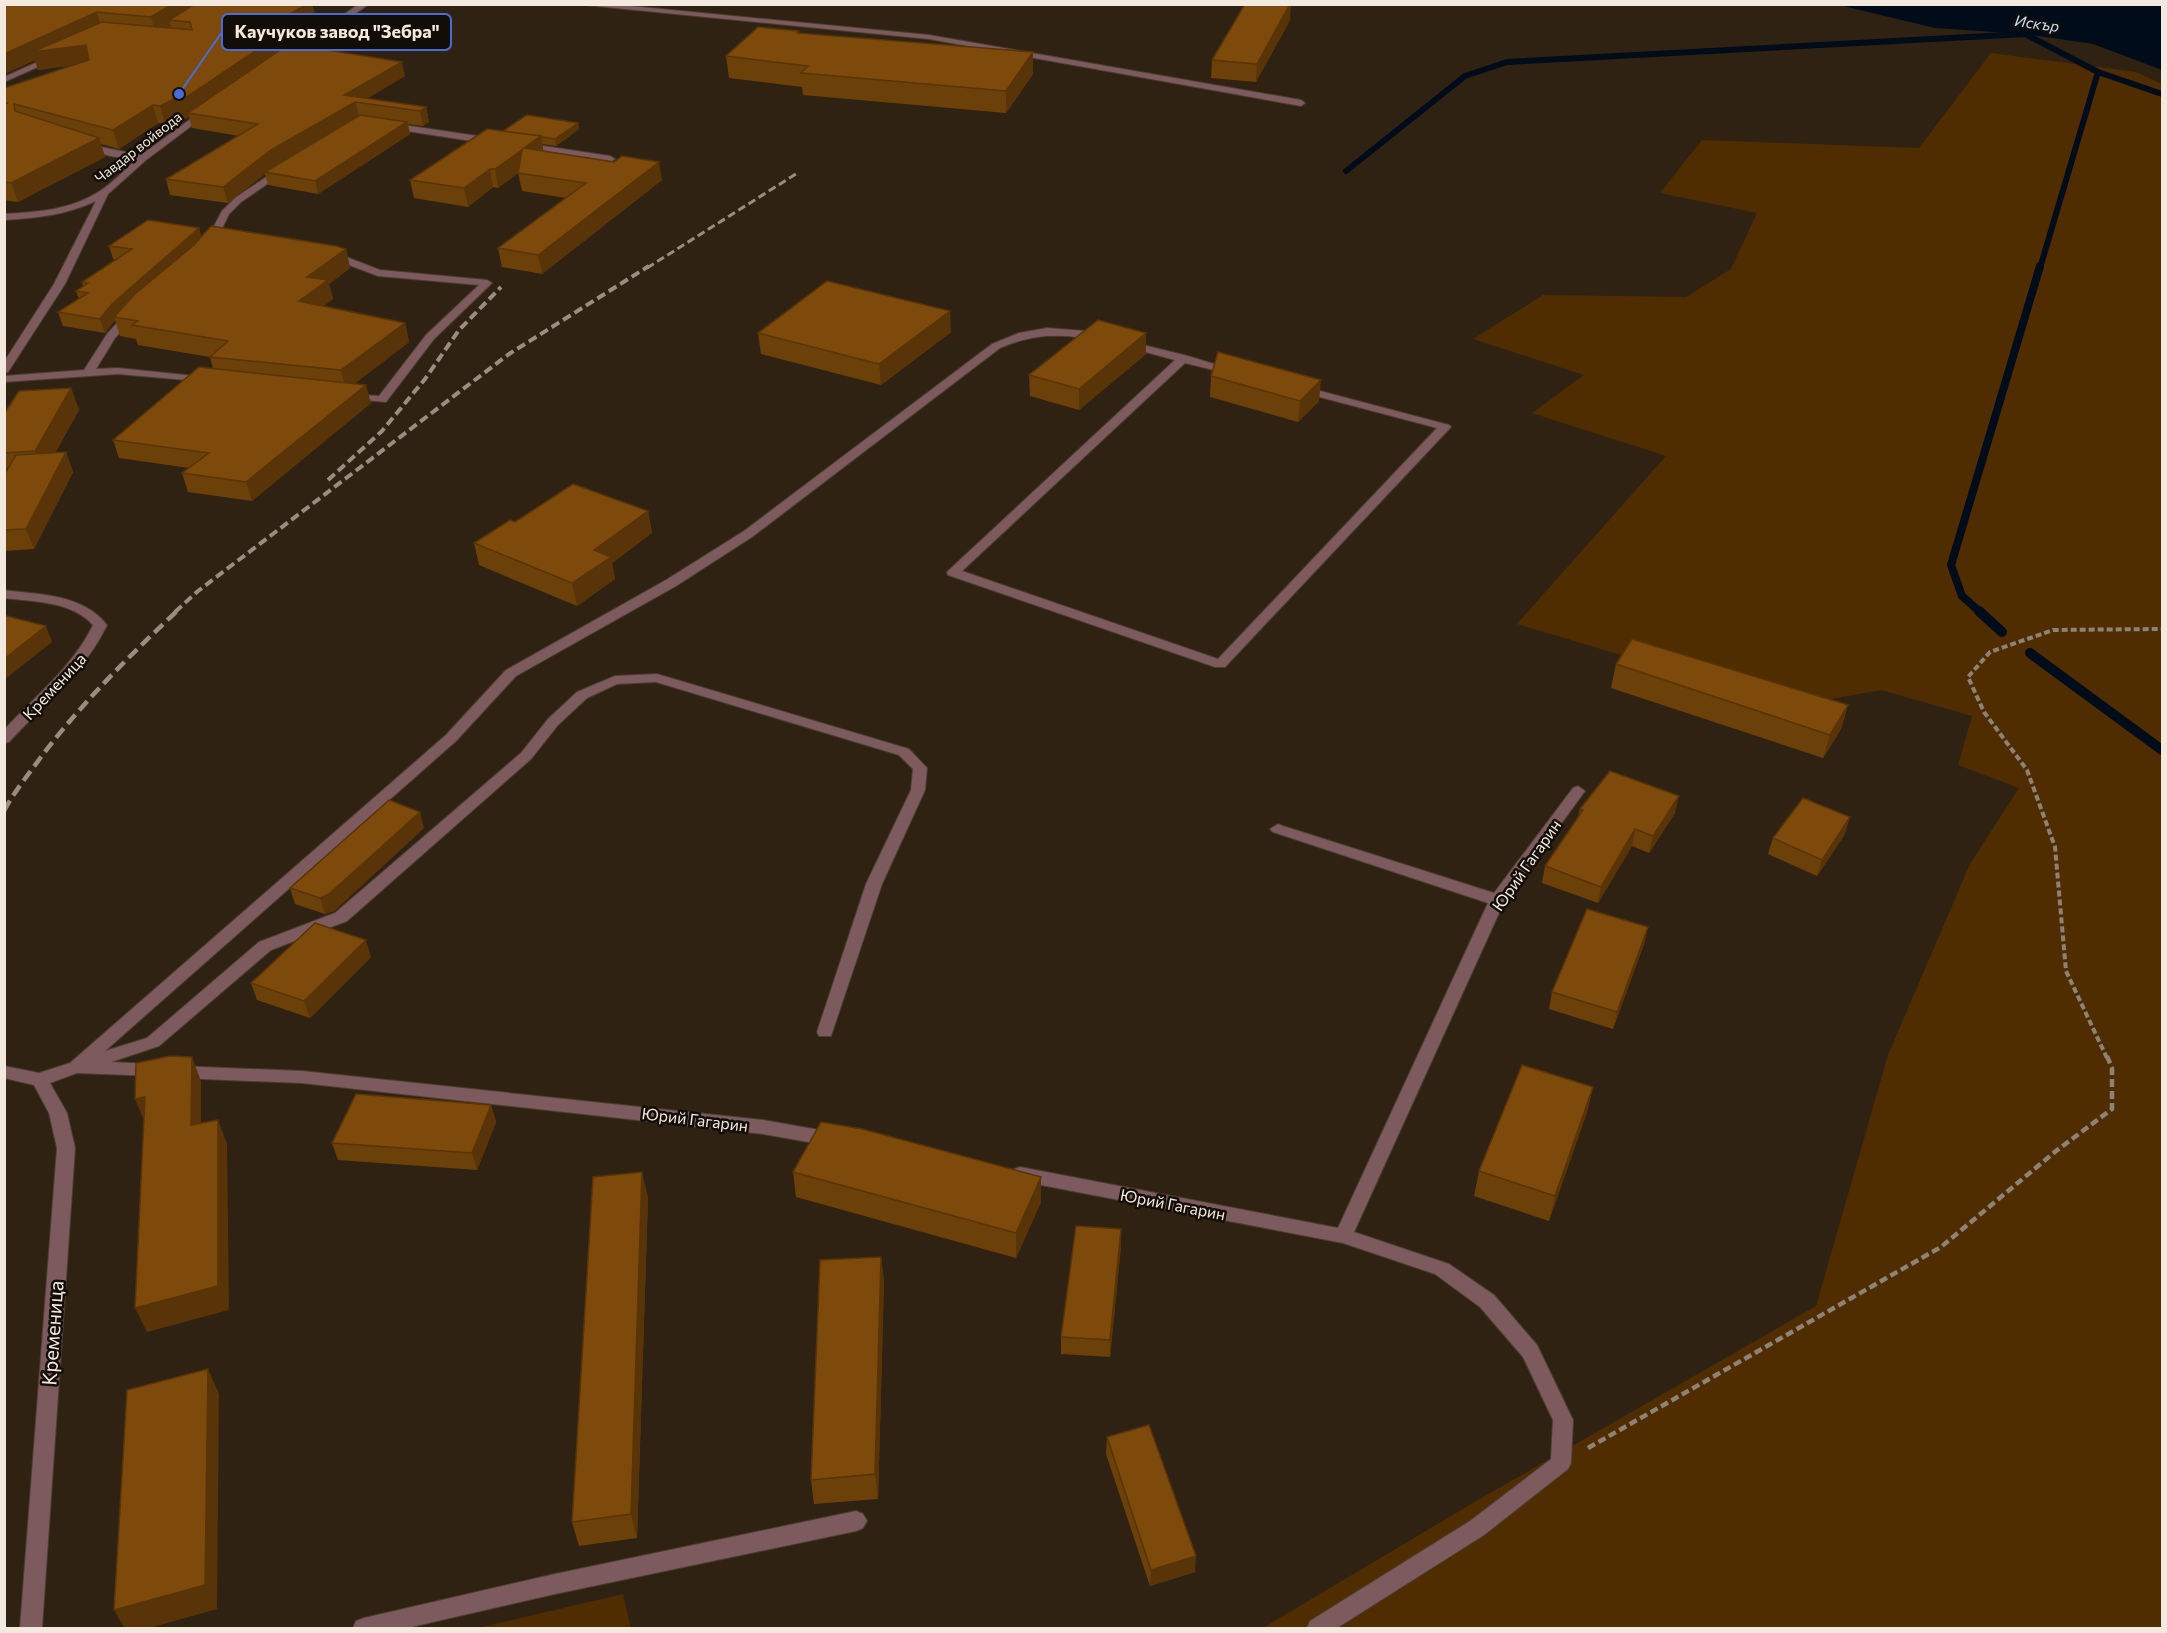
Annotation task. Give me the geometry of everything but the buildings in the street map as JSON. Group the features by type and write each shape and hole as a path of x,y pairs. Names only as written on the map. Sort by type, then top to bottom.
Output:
{"street":[{"path":"284,60 365,4"},
{"path":"579,4 929,37 1301,103"},
{"path":"4,80 66,52"},
{"name":"Чавдар войвода","path":"4,217 46,215 77,206 104,193 143,158 215,106"},
{"path":"382,125 610,159"},
{"path":"78,143 110,153 143,158"},
{"path":"203,252 223,228 225,213 238,200 289,165"},
{"path":"4,369 30,336 94,217 104,193"},
{"path":"323,252 378,273 487,283 430,337 382,400 336,395"},
{"path":"88,373 111,336 141,304"},
{"path":"76,1067 451,738 511,673 671,583 748,534 996,346 1018,335 1059,330 1086,334 1252,376"},
{"path":"1184,358 952,572 1220,664 1445,427 1286,385"},
{"path":"4,379 118,371 221,382"},
{"name":"Кременица","path":"4,594 63,602 87,611 100,625 93,643 79,665 4,739"},
{"path":"76,1067 153,1042 265,946 341,917 526,756 553,722 582,695 615,680 657,678 904,752 920,768 918,790 874,884 825,1032"},
{"name":"Юрий Гагарин","path":"1343,1236 1497,900 1578,791"},
{"path":"1278,829 1497,900"},
{"name":"Юрий Гагарин","path":"40,1080 76,1067 302,1077 752,1126 845,1142"},
{"path":"4,1072 40,1080"},
{"name":"Кременица","path":"31,1629 66,1148 58,1113 40,1080"},
{"name":"Юрий Гагарин","path":"1008,1171 1343,1236 1442,1269 1487,1301 1530,1351 1563,1420 1561,1463"},
{"path":"1318,1629 1477,1528 1561,1463"},
{"path":"364,1629 567,1581 856,1521"}],"path":[{"path":"1561,1463 1941,1246 2056,1150 2112,1109 2112,1068 2066,971 2055,847 2027,770 1984,712 1968,677 1990,652 2053,630 2163,629"}],"shaded area":[{"path":"1991,53 2136,72 2162,84 2162,1628 1263,1628 1466,1507 1816,1306 1888,1055 1970,864 2019,788 1958,765 1972,716 1881,690 1792,706 1517,624 1666,456 1532,413 1584,375 1473,339 1543,295 1686,297 1731,269 1757,213 1660,193 1702,140 1919,148"},
{"path":"623,1594 631,1628 478,1628"}],"water":[{"name":"Искър","path":"1839,5 2162,5 2162,70 2093,44 2025,34 1935,28"}],"waterway":[{"name":"Искър","path":"1346,171 1465,76 1507,62 2025,34 2098,72"},
{"path":"2040,268 2098,72"},
{"path":"2098,72 2162,94"},
{"path":"1980,612 1962,596 1951,565 2040,266"},
{"path":"1979,611 2002,632"},
{"path":"2030,653 2162,750"}],"railway":[{"path":"647,268 799,172"},
{"path":"175,612 198,591 509,354 649,266"},
{"path":"328,480 382,431 425,379 459,330 501,287"},
{"path":"4,811 26,777 72,718 123,663 177,611"}],"place":[{"name":"Каучуков завод \"Зебра\"","path":"179,94"}]}
